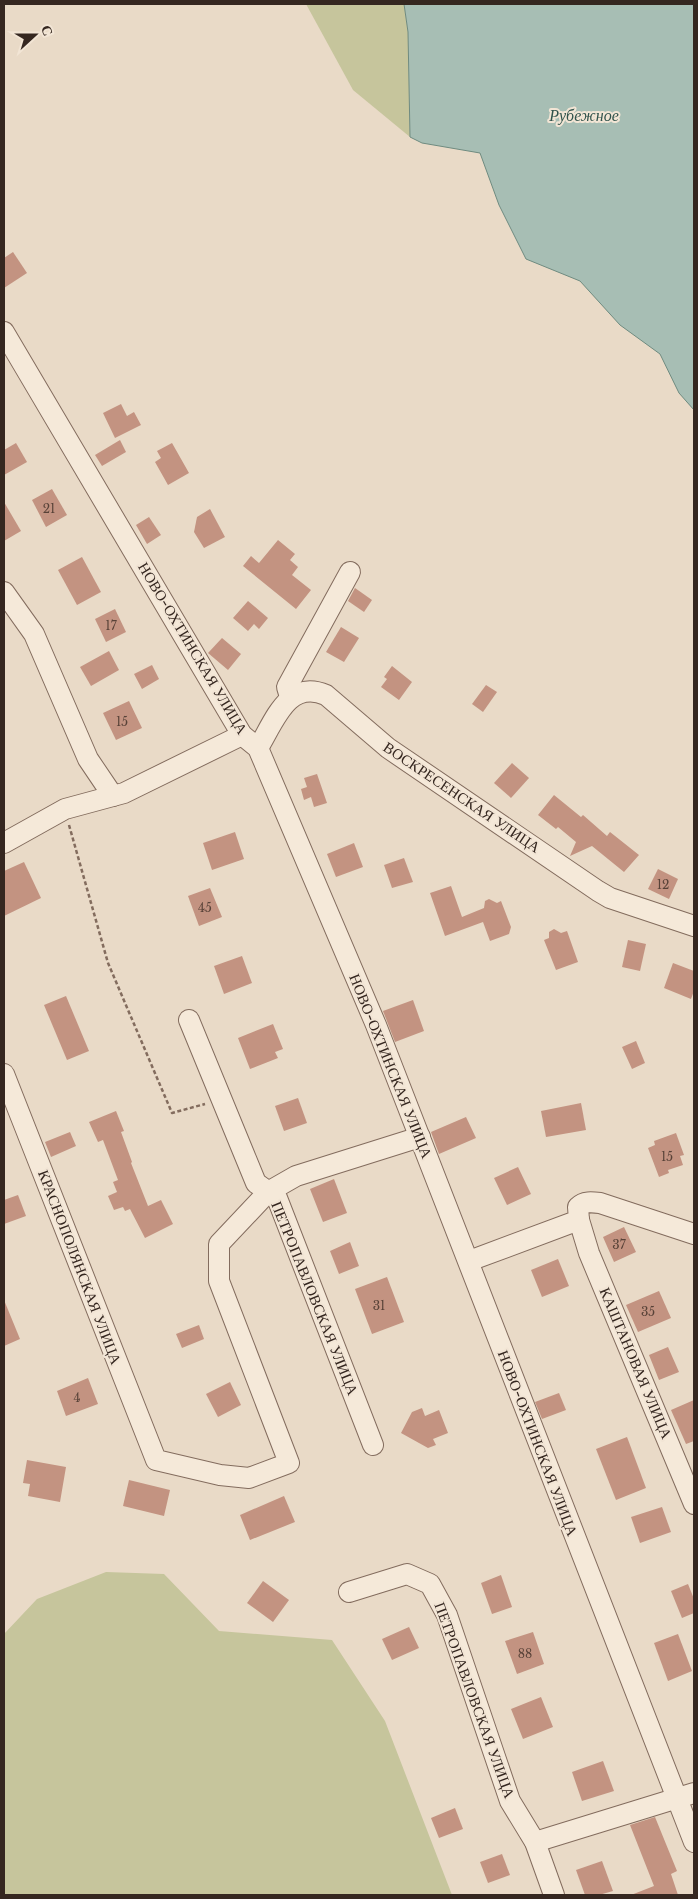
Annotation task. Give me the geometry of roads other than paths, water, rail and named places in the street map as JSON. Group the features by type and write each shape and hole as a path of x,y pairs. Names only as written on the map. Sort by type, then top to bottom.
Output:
{"street":[{"name":"НОВО-ОХТИНСКАЯ УЛИЦА","path":"4,332 242,735 258,748 376,1025 469,1261 686,1796 694,1842"},
{"path":"258,748 290,697 287,687 350,572"},
{"path":"4,592 34,634 88,759 113,796"},
{"name":"ВОСКРЕСЕНСКАЯ УЛИЦА","path":"290,697 307,690 326,695 388,748 610,898 694,926"},
{"path":"4,843 65,809 124,794 242,735"},
{"name":"ПЕТРОПАВЛОВСКАЯ УЛИЦА","path":"189,1020 256,1183 277,1198 373,1445"},
{"name":"КРАСНОПОЛЯНСКАЯ УЛИЦА","path":"4,1074 156,1460 220,1475 249,1478 289,1463 219,1281 219,1244 268,1192"},
{"path":"268,1192 296,1176 420,1138"},
{"path":"469,1261 579,1220 578,1208 582,1204 600,1203 694,1234"},
{"name":"КАШТАНОВАЯ УЛИЦА","path":"579,1220 589,1253 694,1504"},
{"name":"ПЕТРОПАВЛОВСКАЯ УЛИЦА","path":"349,1592 407,1574 430,1584 447,1615 510,1801 535,1842 554,1895"},
{"path":"535,1842 686,1796"}],"water":[{"name":"Рубежное","path":"404,4 694,4 694,410 679,393 660,354 620,325 580,281 526,259 499,205 480,153 422,143 410,137 408,32"}]}
